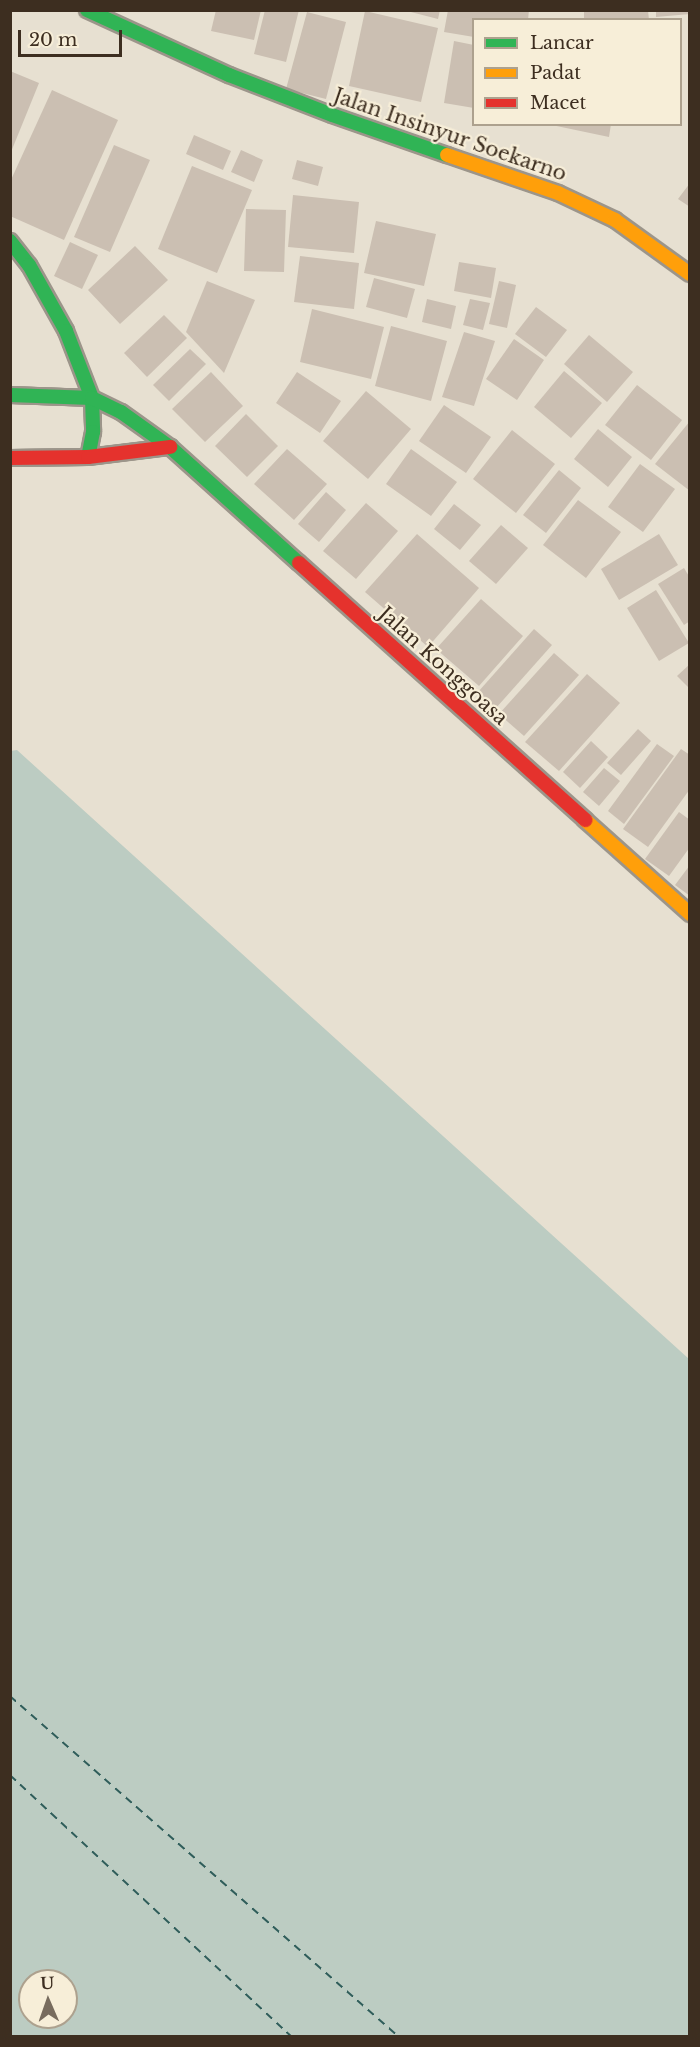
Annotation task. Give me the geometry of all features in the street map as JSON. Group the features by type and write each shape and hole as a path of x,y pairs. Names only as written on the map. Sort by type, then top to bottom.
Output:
{"main road":[{"name":"Jalan Insinyur Soekarno","path":"87,10 239,80 332,115 558,193 615,220 690,274"},
{"path":"10,241 29,265 66,331 92,398 93,432 88,458"},
{"path":"10,395 92,398"},
{"name":"Jalan Konggoasa","path":"92,398 121,412 170,447 690,914"},
{"path":"10,458 88,458 170,447"}],"shaded area":[{"path":"17,750 689,1359 689,2036 11,2036 10,751"}],"building":[{"path":"216,10 261,10 254,40 211,31"},
{"path":"265,10 299,10 286,62 254,54"},
{"path":"403,10 440,10 438,19"},
{"path":"448,10 529,10 528,18 472,18 472,37 444,32"},
{"path":"584,10 648,10 649,18 584,18"},
{"path":"656,10 690,10 690,14 656,17"},
{"path":"365,11 438,28 421,102 349,86"},
{"path":"307,12 346,22 326,99 286,89"},
{"path":"454,41 472,45 472,108 444,103"},
{"path":"10,71 39,83 11,152 10,152"},
{"path":"52,90 118,120 64,240 10,216 10,182"},
{"path":"557,126 611,126 609,137"},
{"path":"194,135 231,151 223,170 186,154"},
{"path":"114,145 150,160 110,252 74,237"},
{"path":"241,150 263,160 254,182 231,172"},
{"path":"297,160 323,167 318,186 292,179"},
{"path":"192,166 252,190 217,273 158,249"},
{"path":"690,183 690,207 678,199"},
{"path":"293,195 359,202 354,253 288,247"},
{"path":"246,209 286,210 284,272 244,271"},
{"path":"376,221 436,234 424,286 364,273"},
{"path":"70,242 98,255 82,289 54,276"},
{"path":"135,246 168,280 120,324 88,290"},
{"path":"300,256 359,263 354,309 294,302"},
{"path":"459,262 496,268 491,298 454,291"},
{"path":"374,278 415,289 407,318 366,307"},
{"path":"207,281 255,300 224,373 186,332"},
{"path":"499,281 516,285 507,328 489,324"},
{"path":"427,299 456,306 451,329 422,322"},
{"path":"470,299 490,303 483,330 463,325"},
{"path":"536,307 567,330 546,357 515,334"},
{"path":"312,309 384,327 371,379 300,362"},
{"path":"164,315 187,338 147,377 124,353"},
{"path":"391,326 447,341 431,401 375,386"},
{"path":"464,332 495,341 474,406 442,397"},
{"path":"589,335 633,372 607,402 564,364"},
{"path":"514,339 544,360 517,400 486,379"},
{"path":"190,349 206,364 169,401 153,385"},
{"path":"564,371 602,403 571,438 534,407"},
{"path":"211,372 243,406 205,442 172,409"},
{"path":"297,372 341,401 320,433 276,403"},
{"path":"637,385 682,420 651,460 605,425"},
{"path":"366,391 411,429 368,479 323,441"},
{"path":"444,405 491,437 466,473 419,441"},
{"path":"246,414 278,446 247,477 215,446"},
{"path":"690,421 690,491 655,464"},
{"path":"598,429 632,457 608,487 574,459"},
{"path":"512,430 555,464 516,513 473,479"},
{"path":"287,449 327,484 294,520 254,484"},
{"path":"411,449 457,482 431,516 386,484"},
{"path":"640,464 675,489 643,532 608,507"},
{"path":"559,470 581,488 546,533 523,515"},
{"path":"326,492 346,510 319,542 298,524"},
{"path":"578,500 621,532 586,578 543,545"},
{"path":"366,503 398,531 356,579 323,551"},
{"path":"454,504 481,525 460,550 434,529"},
{"path":"501,525 528,548 496,584 469,561"},
{"path":"417,534 479,588 428,647 365,592"},
{"path":"659,534 678,565 619,600 601,569"},
{"path":"684,568 690,578 690,621 684,625 658,584"},
{"path":"656,590 689,643 659,661 627,608"},
{"path":"481,599 523,636 479,686 436,649"},
{"path":"534,629 552,645 496,708 478,692"},
{"path":"554,653 579,675 524,736 499,714"},
{"path":"690,664 690,689 677,676"},
{"path":"587,674 620,703 559,771 525,742"},
{"path":"638,729 651,741 621,775 607,763"},
{"path":"591,741 608,757 580,788 563,772"},
{"path":"657,744 674,756 624,824 608,811"},
{"path":"681,749 690,755 690,789 648,847 623,829"},
{"path":"604,768 620,781 599,806 583,792"},
{"path":"679,812 690,820 690,847 669,876 645,859"},
{"path":"690,865 690,896 675,885"}],"ferry route":[{"path":"10,1696 398,2036"},
{"path":"10,1775 291,2036"}],"traffic: fast":[{"path":"87,10 229,75 332,115 447,155"},
{"path":"10,241 29,265 66,331 92,398 93,432 88,457"},
{"path":"10,395 92,398 121,412 170,447 299,563"}],"traffic: slow":[{"path":"447,155 558,193 615,220 690,274"},
{"path":"585,820 690,914"}],"traffic: jam":[{"path":"10,458 88,457 170,447"},
{"path":"299,563 585,820"}]}
